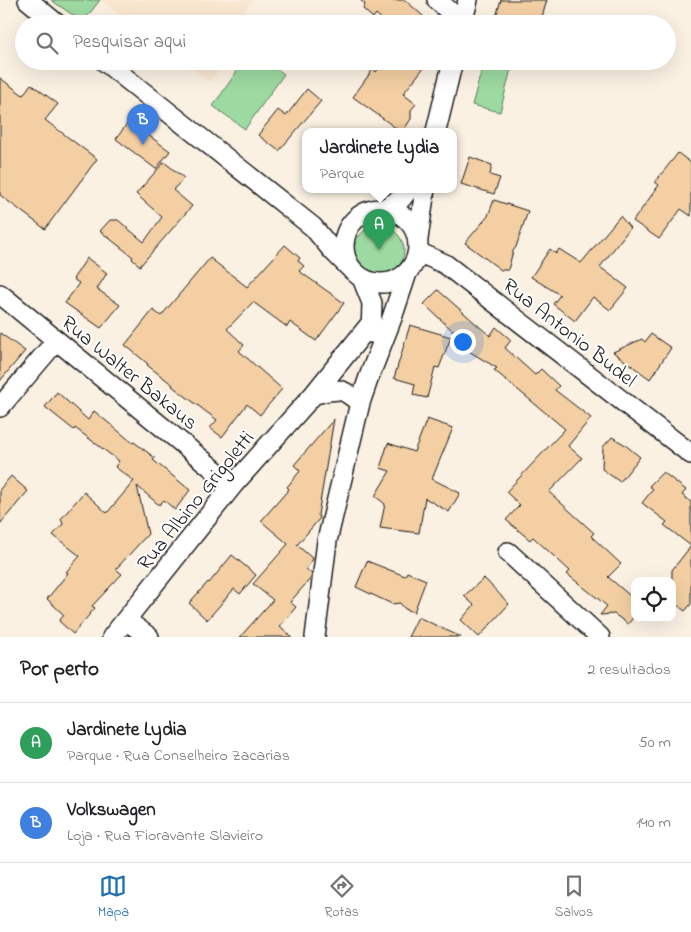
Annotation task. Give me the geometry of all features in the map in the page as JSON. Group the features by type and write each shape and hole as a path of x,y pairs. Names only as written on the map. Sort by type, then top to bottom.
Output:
{"street":[{"path":"28,0 46,15"},
{"path":"437,0 453,15"},
{"path":"464,15 468,0"},
{"path":"115,70 313,227 332,250 357,274 373,283 385,284 397,280 407,273"},
{"path":"437,128 451,70"},
{"path":"383,209 401,199 406,193"},
{"path":"315,637 327,541 360,403 418,245 424,193"},
{"path":"369,377 372,304 357,274 346,260 345,236 351,225 360,216 371,210 383,209 395,212 406,218 414,228 418,245"},
{"path":"313,227 338,226 356,220"},
{"name":"Rua Antonio Budel","path":"418,245 691,454"},
{"name":"Rua Walter Bakaus","path":"0,294 233,485"},
{"name":"Rua Albino Grigoletti","path":"112,637 233,485 314,394 372,322"},
{"path":"0,407 56,341"},
{"path":"314,394 336,390 343,391 360,403"},
{"path":"508,552 600,637"},
{"path":"126,620 149,637"}],"shaded area":[{"path":"100,0 253,0 244,11 247,15 119,15"},
{"path":"194,70 219,70 210,82"}],"green space":[{"path":"51,0 100,0 88,15 73,15"},
{"path":"238,70 278,70 284,74 245,129 213,106"},
{"path":"482,70 511,70 500,112 472,105"},
{"path":"379,226 393,230 400,237 404,251 400,265 393,272 379,276 365,272 358,265 354,251 358,237 365,230"}],"building":[{"path":"360,0 405,0 422,15 370,15 363,9 365,4"},
{"path":"501,0 547,0 543,15 496,15"},
{"path":"372,70 376,72 378,70 422,70 403,94 416,104 411,110 411,119 405,128 396,128 353,97"},
{"path":"0,78 23,95 31,84 58,104 45,120 97,159 45,229 0,195"},
{"path":"307,89 321,101 279,151 258,135 278,110 286,116"},
{"path":"129,121 170,151 156,169 116,139"},
{"path":"678,153 691,163 691,216 681,209 659,239 633,221 659,185 655,182"},
{"path":"470,157 492,165 490,175 500,178 494,194 461,184"},
{"path":"164,162 184,178 173,190 192,206 140,266 132,259 133,257 100,231 110,220 118,220 144,242 162,217 136,194"},
{"path":"494,200 528,211 508,270 501,270 465,243 488,216"},
{"path":"620,216 630,228 600,267 628,288 610,310 593,297 575,321 553,304 560,295 531,277 550,249 556,254 559,249 581,263"},
{"path":"285,245 300,258 298,261 304,266 299,271 344,303 316,341 290,322 287,327 253,302 227,329 244,345 239,351 282,389 260,415 247,404 222,437 210,428 217,420 172,386 125,345 153,310 161,316 210,258 247,287"},
{"path":"87,258 107,273 97,289 120,305 101,328 65,303 79,283 73,279"},
{"path":"438,290 490,336 496,327 511,340 505,348 535,375 541,369 559,386 555,390 591,418 568,446 582,458 549,492 594,533 591,536 621,564 608,577 631,597 631,620 628,624 614,614 600,615 607,606 567,574 570,571 533,537 530,540 506,520 520,505 506,492 565,429 494,370 497,368 455,343 456,338 467,341 454,329 453,331 424,304"},
{"path":"410,325 451,337 439,368 435,367 427,398 413,395 415,384 394,378"},
{"path":"0,333 25,351 0,381"},
{"path":"651,334 671,348 650,379 613,352 642,339 645,342"},
{"path":"57,392 88,420 94,411 133,443 155,458 153,460 190,490 175,510 164,500 159,505 137,486 148,534 116,569 122,574 92,606 95,608 73,634 59,621 64,615 47,599 80,556 53,535 63,524 61,519 84,492 107,513 134,481 115,467 119,461 45,407"},
{"path":"334,419 318,515 320,518 297,545 313,559 306,569 312,574 311,578 290,602 296,607 280,626 292,637 240,637 273,600 253,584 288,544 261,521 289,489 287,487 300,471 294,465"},
{"path":"427,419 453,428 432,479 460,493 449,512 425,498 419,533 380,528 385,504 375,496 390,471 380,468 388,443 414,452"},
{"path":"612,437 640,457 620,482 602,469 603,447"},
{"path":"663,472 686,490 682,495 691,502 691,546 664,525 667,522 642,503 653,489 649,486"},
{"path":"11,476 28,491 0,524 0,489"},
{"path":"691,546 691,604 685,611 676,604 676,577 672,577 672,570"},
{"path":"232,555 256,575 240,594 234,589 207,620 189,603 209,583"},
{"path":"367,561 405,576 407,572 426,580 414,612 405,609 400,603 392,604 356,587"},
{"path":"484,578 509,604 479,637 461,620 474,605 464,596"},
{"path":"418,617 461,637 408,637"}],"place":[{"name":"Volkswagen","path":"143,145"},
{"name":"Jardinete Lydia","path":"379,250"}]}
